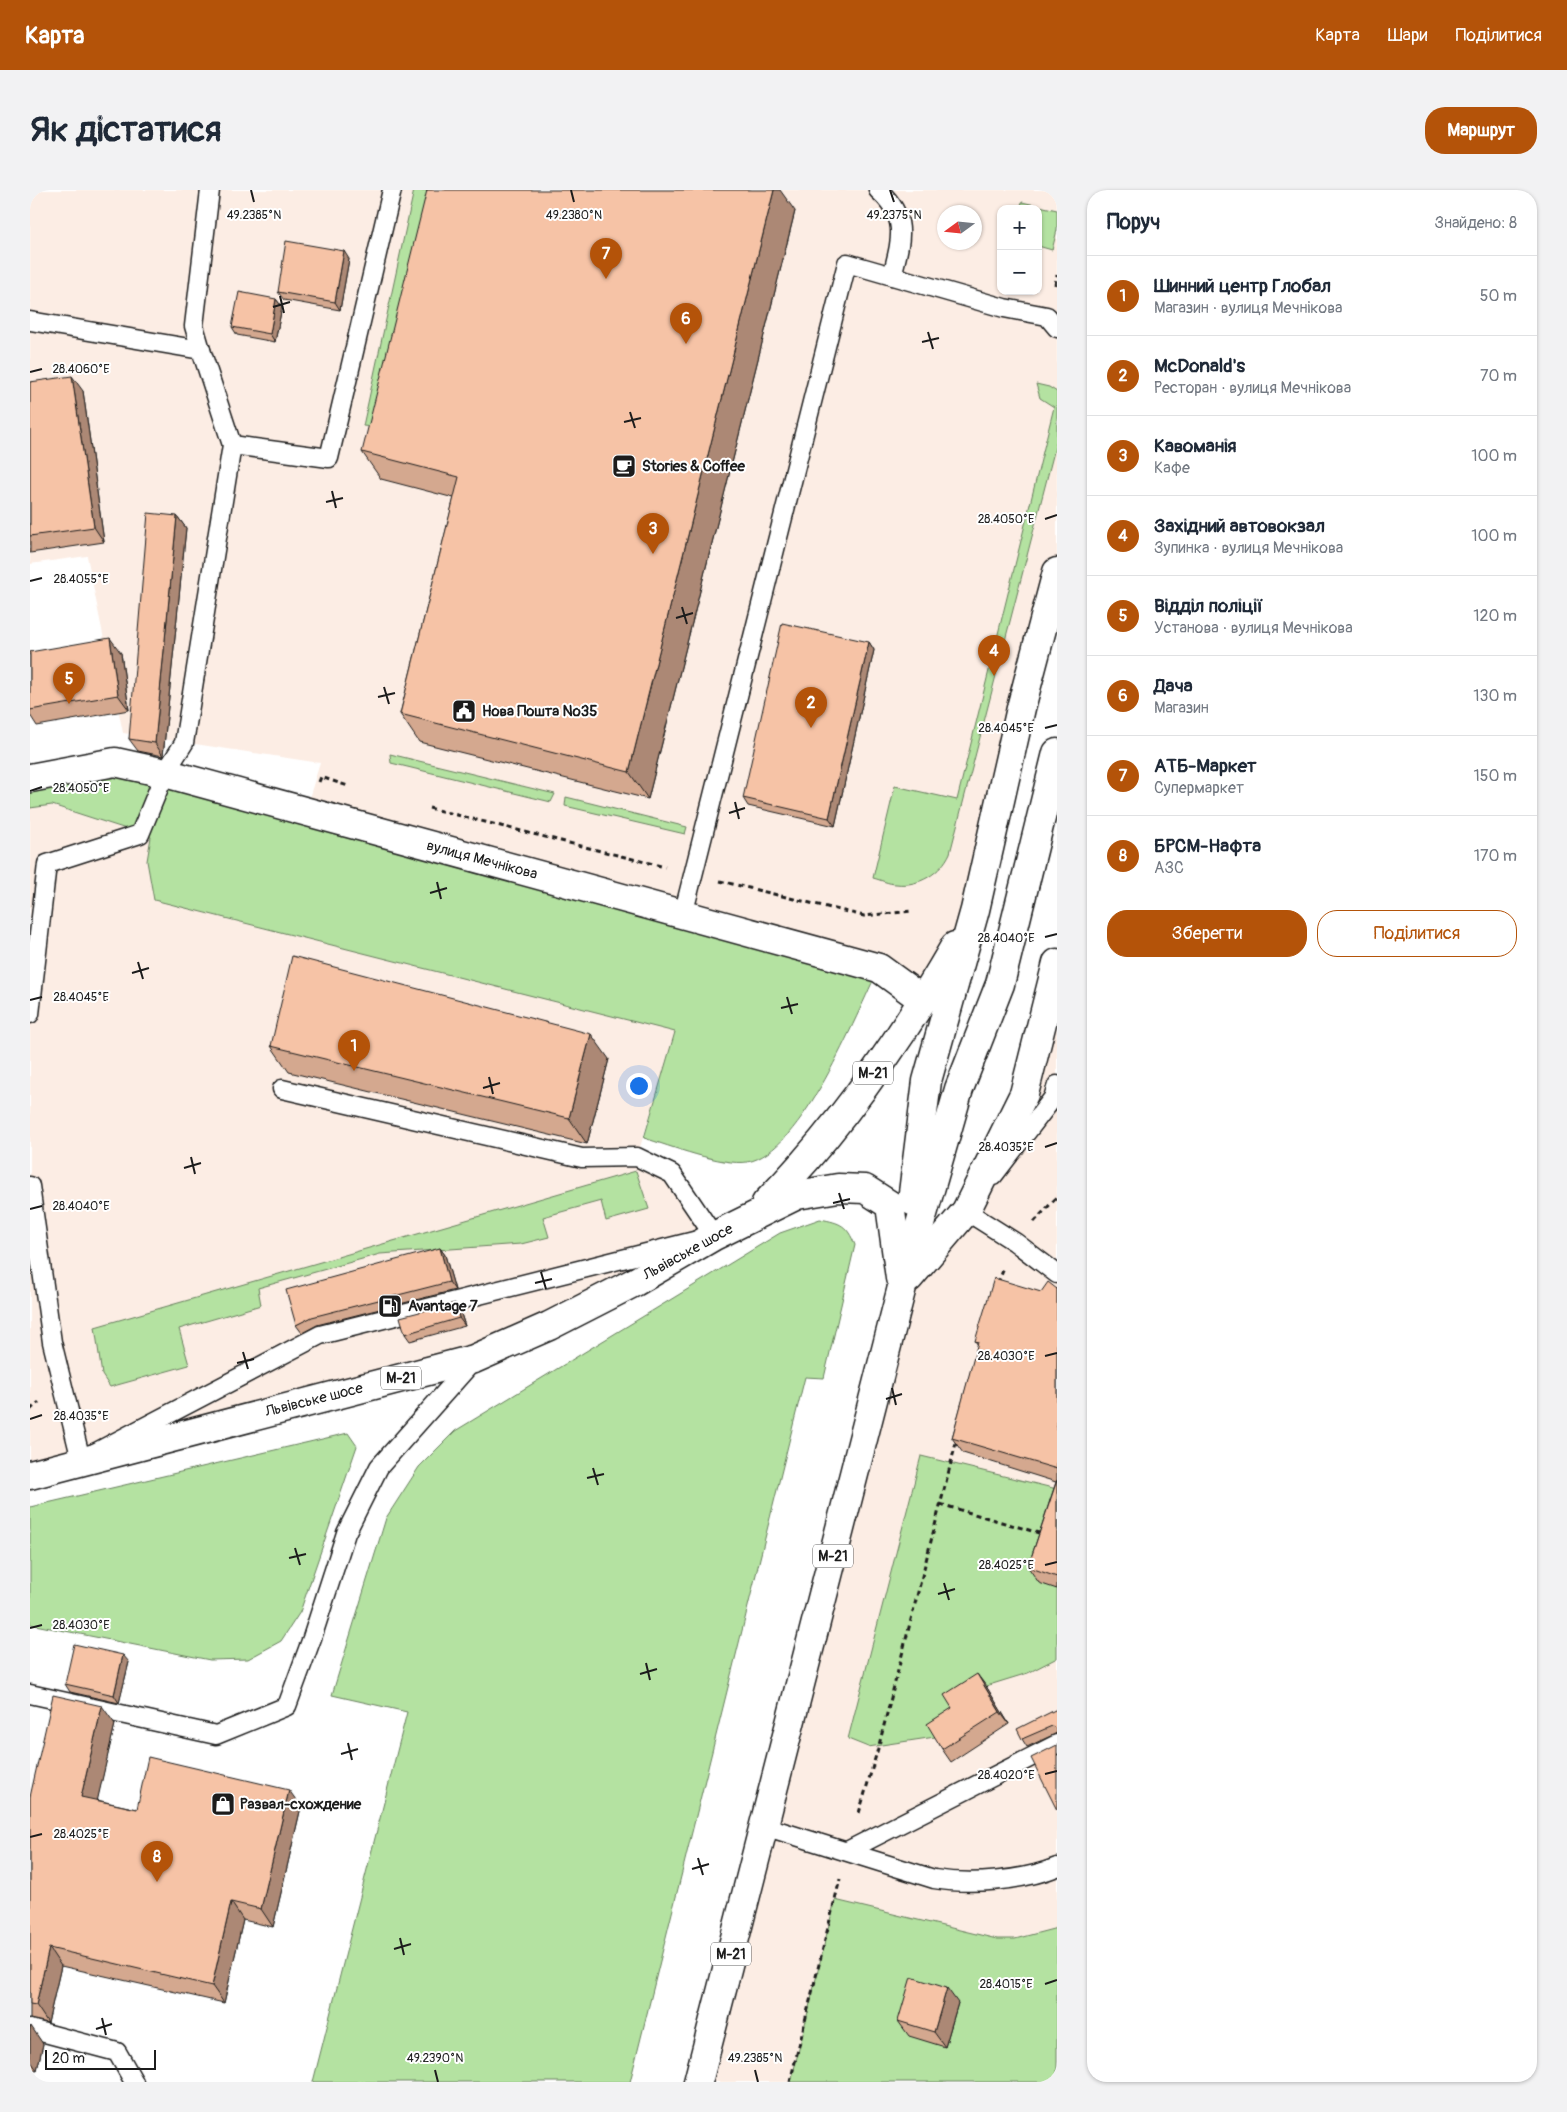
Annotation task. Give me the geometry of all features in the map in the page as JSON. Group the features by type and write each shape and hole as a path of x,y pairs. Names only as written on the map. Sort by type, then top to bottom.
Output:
{"main road":[{"name":"М-21","path":"698,2082 902,1287 927,1081 975,910 1019,717 1057,572"},
{"path":"902,1287 959,1089 1000,984 1057,753"},
{"name":"вулиця Мечнікова","path":"30,778 115,762 165,773 879,968 923,1000"},
{"name":"М-21","path":"749,1220 811,1156 857,1097 923,1000 975,910"},
{"name":"М-21","path":"902,1287 966,1210 1024,1094 1057,963"},
{"name":"Львівське шосе","path":"30,1475 81,1460 474,1359 549,1326 626,1286 714,1236 797,1195 838,1188 865,1189 890,1205 902,1287"}],"lane":[{"path":"30,1014 47,864 140,834 165,773 184,743 232,445 194,326 210,190"},
{"path":"232,445 329,458 392,190"},
{"path":"878,190 892,202 901,226 899,248 892,276"},
{"path":"683,915 846,263 1004,308 1047,316 1057,328"},
{"path":"30,321 201,350"},
{"path":"30,1186 35,1256 52,1342 81,1460 320,1334 714,1236 672,1174 637,1157 582,1158 282,1089"},
{"path":"1056,1094 966,1210 1015,1242 1057,1274"},
{"path":"30,1694 216,1735 287,1706 312,1638 346,1533 379,1467 474,1359"},
{"path":"847,1851 1057,1744"},
{"path":"764,1826 934,1880 958,1883 1024,1875 1057,1867"},
{"path":"30,2030 117,2052 134,2082"}],"path":[{"path":"1054,285 1057,274"},
{"path":"305,811 321,777 356,788"},
{"path":"420,806 864,916 912,911"},
{"path":"996,1287 1015,1242 1057,1197"},
{"path":"790,2082 847,1851 879,1745 957,1438"},
{"path":"940,1504 1039,1533"}],"shaded area":[{"path":"30,190 1057,190 1057,572 975,910 923,1000 879,968 305,811 320,763 123,733 87,556 30,564"},
{"path":"51,805 152,837 147,861 154,900 676,1032 637,1157 672,1174 714,1236 549,1326 30,1474 30,808"},
{"path":"1057,962 1057,2082 698,2082 902,1287 999,1145"}],"green space":[{"path":"414,190 431,190 382,428 363,426"},
{"path":"1022,202 1035,205 1021,205"},
{"path":"1042,207 1057,210 1057,230 1052,250 1042,247"},
{"path":"1036,384 1049,387 1057,392 1057,440 950,853 941,867 921,881 905,884 888,883 873,878 895,786 957,800 1054,407 1040,398"},
{"path":"390,754 555,794 551,802 391,763"},
{"path":"115,762 879,968 842,1048 807,1109 788,1134 768,1153 747,1162 710,1158 644,1138 675,1032 154,900 147,861 151,837 52,805 30,808 30,778"},
{"path":"566,797 687,827 685,834 565,806"},
{"path":"636,1171 649,1209 606,1221 601,1201 543,1217 549,1237 521,1244 380,1254 258,1288 261,1305 179,1329 189,1365 110,1387 102,1375 95,1327"},
{"path":"820,1219 842,1226 849,1233 855,1245 824,1378 805,1377 630,2082 313,2082 407,1712 332,1695 386,1518 419,1467 455,1431 780,1233"},
{"path":"348,1433 357,1446 300,1612 281,1641 248,1659 210,1660 30,1624 30,1507"},
{"path":"921,1456 1057,1489 1057,1658 1028,1673 986,1686 935,1737 868,1747 848,1739"},
{"path":"835,1900 997,1939 1015,1939 1057,1928 1057,2082 791,2082"}],"building":[{"path":"427,190 774,190 629,772 400,714 459,477 362,452"},
{"path":"286,241 344,251 335,302 278,292"},
{"path":"239,292 276,299 270,334 232,327"},
{"path":"72,376 94,527 30,536 30,382"},
{"path":"148,513 177,516 155,743 129,739"},
{"path":"782,623 869,642 829,818 743,798"},
{"path":"110,638 118,695 30,710 30,652"},
{"path":"292,956 591,1034 569,1118 271,1046"},
{"path":"440,1248 449,1282 312,1317 296,1325 286,1290"},
{"path":"994,1278 1041,1292 1048,1282 1057,1289 1057,1469 952,1438 978,1342 975,1341"},
{"path":"455,1303 459,1318 405,1334 400,1317"},
{"path":"1057,1480 1057,1577 1028,1567"},
{"path":"74,1644 123,1655 114,1695 65,1684"},
{"path":"977,1674 1000,1712 942,1749 927,1724 952,1708 944,1695"},
{"path":"53,1695 102,1706 81,1797 137,1809 148,1757 289,1790 261,1909 231,1902 212,1986 49,1948 36,2005 30,2004 30,1797"},
{"path":"1057,1709 1057,1729 1052,1726 1022,1739 1017,1729"},
{"path":"1057,1745 1057,1810 1031,1758"},
{"path":"911,1977 947,1988 934,2032 898,2021"}],"place":[{"name":"АТБ-Маркет","path":"606,279"},
{"name":"Дача","path":"686,344"},
{"name":"Stories & Coffee","path":"624,466"},
{"name":"Кавоманія","path":"653,554"},
{"name":"Західний автовокзал","path":"994,676"},
{"name":"Відділ поліції","path":"69,704"},
{"name":"Нова Пошта №35","path":"464,711"},
{"name":"McDonald's","path":"811,728"},
{"name":"Шинний центр Глобал","path":"354,1071"},
{"name":"Avantage 7","path":"390,1306"},
{"name":"Развал-схождение","path":"223,1804"},
{"name":"БРСМ-Нафта","path":"157,1882"}]}
